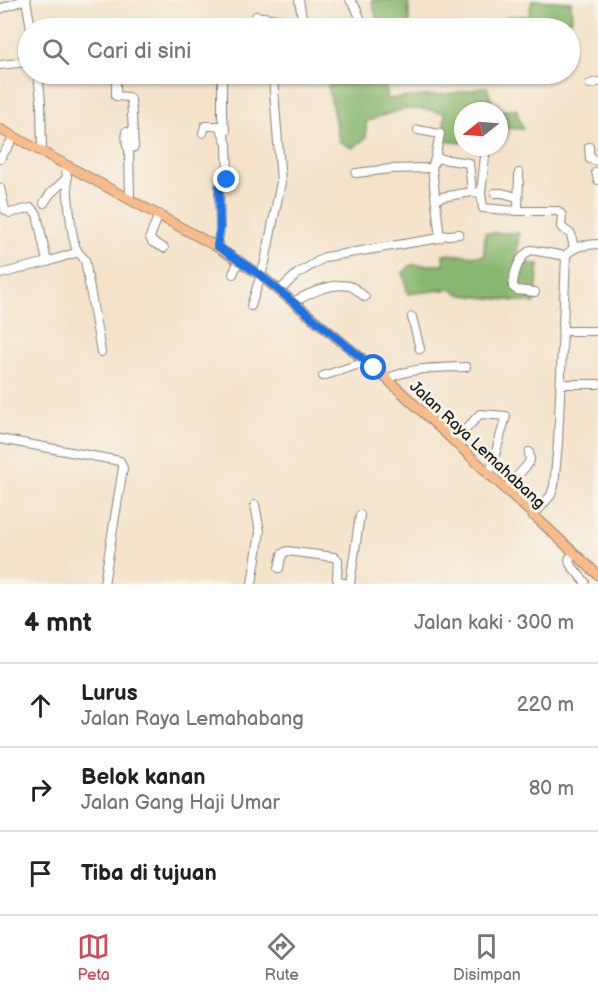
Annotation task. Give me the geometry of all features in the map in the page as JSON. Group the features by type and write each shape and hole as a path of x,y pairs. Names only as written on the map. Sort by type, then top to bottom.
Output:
{"main road":[{"name":"Jalan Raya Lemahabang","path":"0,129 217,246 260,275 387,379 598,575"}],"street":[{"path":"0,9 25,0 29,18"},
{"path":"299,0 302,18"},
{"path":"350,0 361,18"},
{"path":"256,16 266,18"},
{"path":"0,65 18,63"},
{"path":"39,84 42,152"},
{"path":"116,84 116,96 128,97 131,100 134,147 129,149"},
{"path":"217,246 220,229 219,187 228,178 229,140 222,117 222,84"},
{"path":"251,306 281,182 273,84"},
{"path":"219,112 220,126 226,139 228,155"},
{"path":"203,133 205,126 220,126"},
{"path":"418,130 440,135 432,168 440,236"},
{"path":"126,132 129,149 130,200"},
{"path":"0,159 14,137"},
{"path":"589,147 590,159 598,161"},
{"path":"476,193 484,156"},
{"path":"435,158 469,163 476,193 483,208 559,212 562,215 561,227 571,234 574,249"},
{"path":"66,165 68,198 78,252 85,260 101,352"},
{"path":"356,173 432,168"},
{"path":"518,211 519,173"},
{"path":"44,203 67,178"},
{"path":"0,188 5,210 10,213 31,208 37,214 47,262"},
{"path":"436,200 442,197 476,193"},
{"path":"495,193 517,197"},
{"path":"159,214 150,237 152,242 164,248"},
{"path":"279,291 297,274 325,257 438,240 440,236 459,234"},
{"path":"533,516 551,495 554,486 566,256 570,250 598,244"},
{"path":"536,292 517,290 513,287 518,265 526,253 531,250 566,256"},
{"path":"0,274 78,252"},
{"path":"233,274 239,260"},
{"path":"292,302 337,286 351,285 365,297"},
{"path":"412,317 420,349"},
{"path":"562,331 598,331"},
{"path":"324,376 366,362"},
{"path":"387,379 399,373 411,371 466,367"},
{"path":"560,384 598,384"},
{"path":"454,442 480,414 506,416 489,476"},
{"path":"0,439 116,459 122,464 104,584"},
{"path":"505,490 528,464 529,452"},
{"path":"252,584 260,532 255,505"},
{"path":"279,568 282,554 287,551 334,557 338,560 337,579 341,583 349,584 360,515"},
{"path":"574,553 568,559 585,582"}],"green space":[{"path":"372,0 408,0 409,18 376,18"},
{"path":"532,0 571,2 572,18 507,17 529,16"},
{"path":"386,84 387,99 447,94 487,87 492,102 454,102 454,142 443,141 445,113 422,109 396,111 366,122 366,138 352,148 339,141 328,85"},
{"path":"516,109 523,129 508,128 508,110"},
{"path":"485,233 519,233 516,263 539,264 535,303 462,295 450,289 408,294 403,273 411,265 444,265 443,254 484,256"}],"route":[{"path":"227,180 219,187 220,229 217,246 260,275 374,368"}]}
